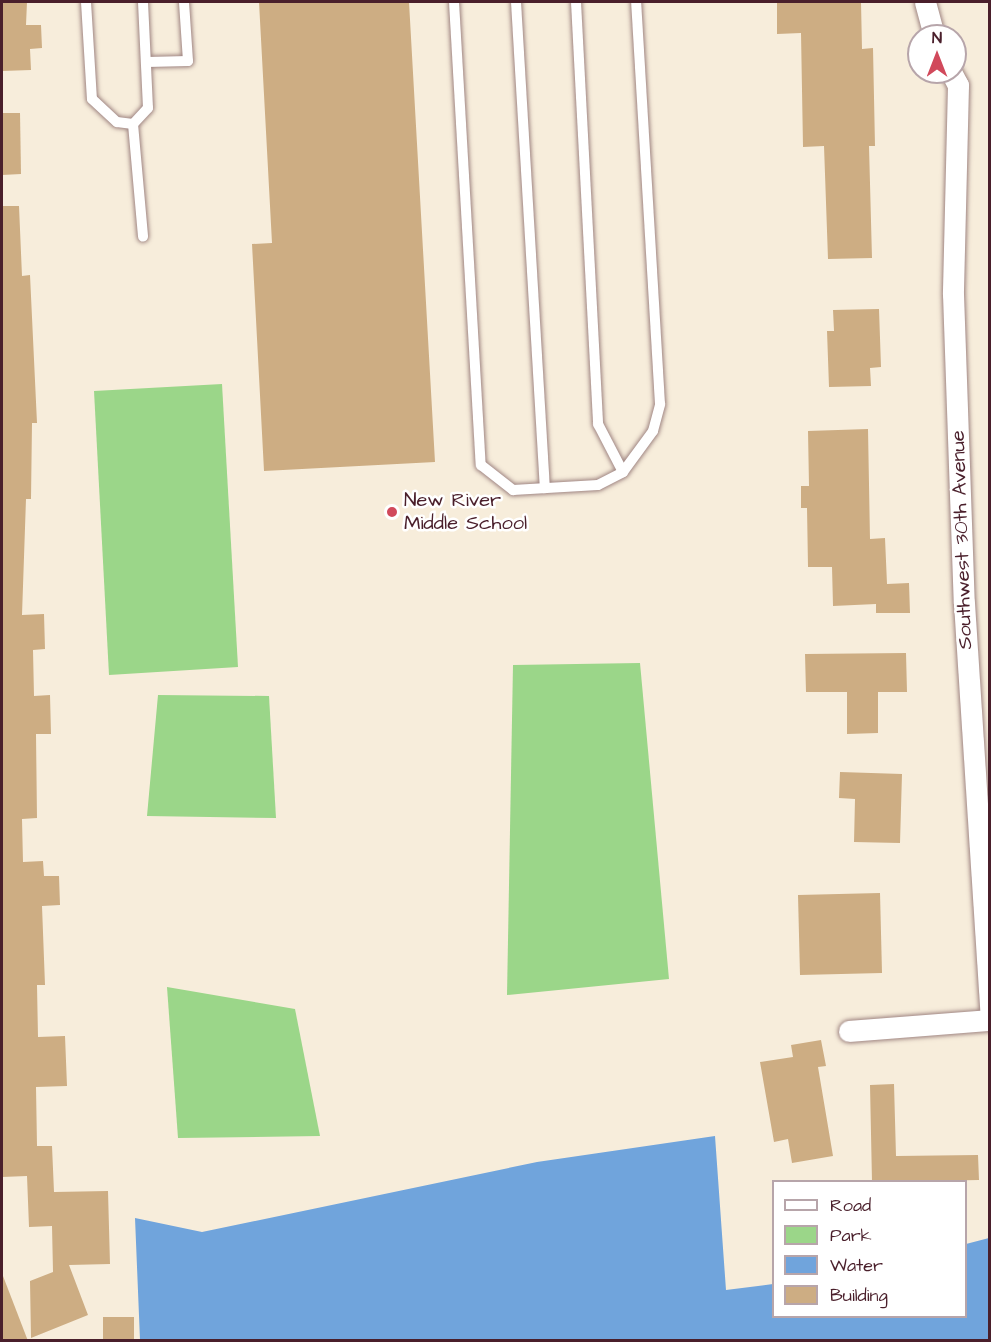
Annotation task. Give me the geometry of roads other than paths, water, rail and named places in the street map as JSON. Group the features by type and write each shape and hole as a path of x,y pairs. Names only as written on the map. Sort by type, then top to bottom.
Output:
{"street":[{"path":"925,2 931,24"},
{"name":"Southwest 30th Avenue","path":"957,84 953,294 964,603 990,1010"},
{"path":"849,1031 990,1020"}],"lane":[{"path":"86,2 92,99 117,122 133,124"},
{"path":"143,2 148,108 133,124 143,237"},
{"path":"147,62 188,61 184,2"},
{"path":"454,2 481,465 513,490 598,485 623,472 653,431 660,404 636,2"},
{"path":"516,2 545,488"},
{"path":"576,2 598,424 623,472"}],"water":[{"path":"715,1136 726,1290 772,1284 772,1318 967,1318 967,1244 989,1238 989,1340 140,1340 135,1218 202,1232 537,1162"}],"place":[{"name":"New River Middle School","path":"392,512"}]}
